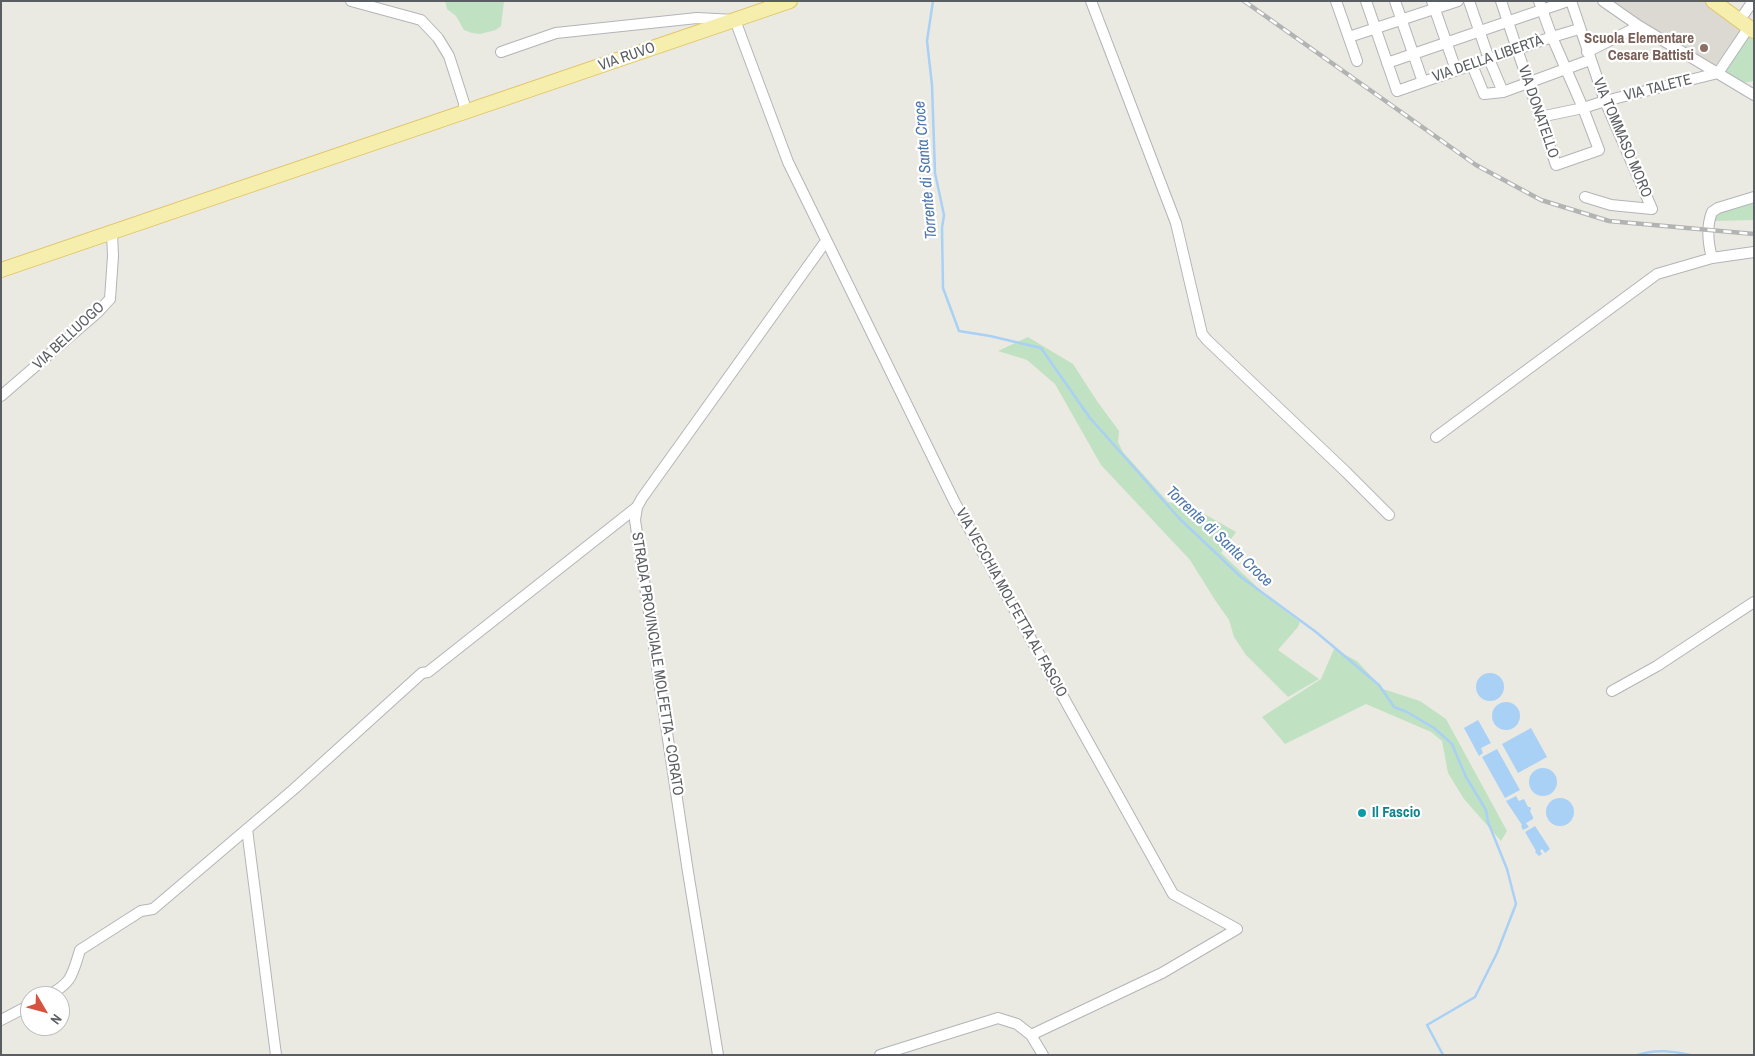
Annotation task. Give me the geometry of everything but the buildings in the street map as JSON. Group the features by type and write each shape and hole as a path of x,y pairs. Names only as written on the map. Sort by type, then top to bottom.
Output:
{"main road":[{"name":"VIA RUVO","path":"1,270 790,1"},
{"path":"1713,1 1750,23"},
{"path":"1726,1 1750,23"}],"street":[{"path":"351,1 421,20 438,38 449,56 464,103 464,113"},
{"path":"1091,1 1176,223 1202,334 1346,472 1389,516"},
{"path":"1336,1 1357,60"},
{"path":"1366,1 1387,63 1508,21 1541,5 1570,1"},
{"path":"1396,1 1412,54 1423,82"},
{"path":"1349,37 1402,20 1433,6 1458,1"},
{"path":"1469,1 1489,59 1503,92"},
{"name":"VIA DONATELLO","path":"1501,1 1556,165 1599,150 1583,108"},
{"name":"VIA TOMMASO MORO","path":"1570,1 1605,101 1652,209 1611,205 1585,197"},
{"path":"1602,1 1639,26 1754,95"},
{"path":"1718,73 1750,23 1753,1"},
{"path":"1541,5 1552,37 1583,108"},
{"path":"1433,6 1456,70"},
{"path":"501,52 556,33 697,18 735,20"},
{"name":"VIA VECCHIA MOLFETTA AL FASCIO","path":"735,20 788,162 955,503 1173,894 1237,929 1162,973 1030,1035"},
{"path":"1472,65 1484,94 1503,92 1566,70 1639,26"},
{"name":"VIA DELLA LIBERTÀ","path":"1387,63 1397,91 1552,37 1579,30"},
{"name":"VIA TALETE","path":"1540,117 1583,108 1718,73"},
{"path":"1712,258 1708,238 1709,219 1712,212 1718,208 1754,197"},
{"name":"VIA BELLUOGO","path":"1,396 97,313 110,299 112,233"},
{"path":"63,986 72,977 80,950 141,911 153,908 294,789 422,673 428,672 637,507 826,241"},
{"path":"1436,437 1657,274 1712,258 1754,252"},
{"name":"STRADA PROVINCIALE MOLFETTA - CORATO","path":"637,507 635,520 636,534 718,1055"},
{"path":"1612,691 1657,666 1754,602"},
{"path":"247,829 276,1055"},
{"path":"1,1020 20,1010"},
{"path":"880,1055 998,1018 1017,1024 1030,1035 1043,1055"}],"shaded area":[{"name":"Scuola Elementare Cesare Battisti","path":"1609,1 1707,1 1744,28 1714,67 1642,26"}],"green space":[{"path":"445,1 504,1 501,26 496,30 480,34 464,30 456,16 447,9"},
{"path":"1749,30 1754,34 1754,81 1742,83 1722,69"},
{"path":"1754,200 1754,220 1715,221 1715,213"},
{"path":"1028,337 1073,364 1119,431 1118,442 1123,452 1168,502 1194,508 1236,532 1221,553 1271,600 1300,622 1298,627 1278,650 1319,679 1288,697 1246,655 1234,637 1229,620 1190,560 1101,465 1055,384 1027,360 998,351"},
{"path":"1334,649 1357,661 1383,689 1420,701 1446,719 1507,831 1501,841 1464,799 1448,773 1442,741 1431,732 1366,704 1285,744 1262,717 1321,679"}],"water":[{"path":"1490,673 1500,677 1504,687 1500,697 1490,701 1480,697 1476,687 1480,677"},
{"path":"1506,702 1516,706 1520,716 1516,726 1506,730 1496,726 1492,716 1496,706"},
{"path":"1478,720 1491,743 1481,748 1483,753 1479,756 1464,728"},
{"path":"1531,728 1547,757 1518,773 1502,744"},
{"path":"1497,749 1520,790 1505,798 1482,757"},
{"path":"1543,768 1553,772 1557,782 1553,792 1543,796 1533,792 1529,782 1533,772"},
{"path":"1516,796 1519,801 1524,799 1531,809 1533,817 1533,819 1526,823 1529,827 1523,830 1522,825 1506,801"},
{"path":"1560,798 1570,802 1574,812 1570,822 1560,826 1550,822 1546,812 1550,802"},
{"path":"1535,826 1550,849 1545,853 1542,849 1540,851 1542,854 1539,856 1525,832"}],"waterway":[{"name":"Torrente di Santa Croce","path":"933,1 927,41 932,85 935,173 944,215 942,228 943,288 959,331 1041,348 1090,418 1179,518 1241,577 1316,632 1379,685 1394,707 1407,712 1434,728 1452,744 1466,777 1486,810 1488,822 1507,869 1516,904 1497,953 1475,997 1427,1025 1443,1055"},
{"name":"Torrente di Santa Croce","path":"1638,1055 1664,1051 1690,1055"}],"railway":[{"path":"1244,1 1476,165 1541,200 1609,221 1754,234"}],"place":[{"name":"Scuola Elementare Cesare Battisti","path":"1704,48"},
{"name":"Il Fascio","path":"1362,813"}]}
